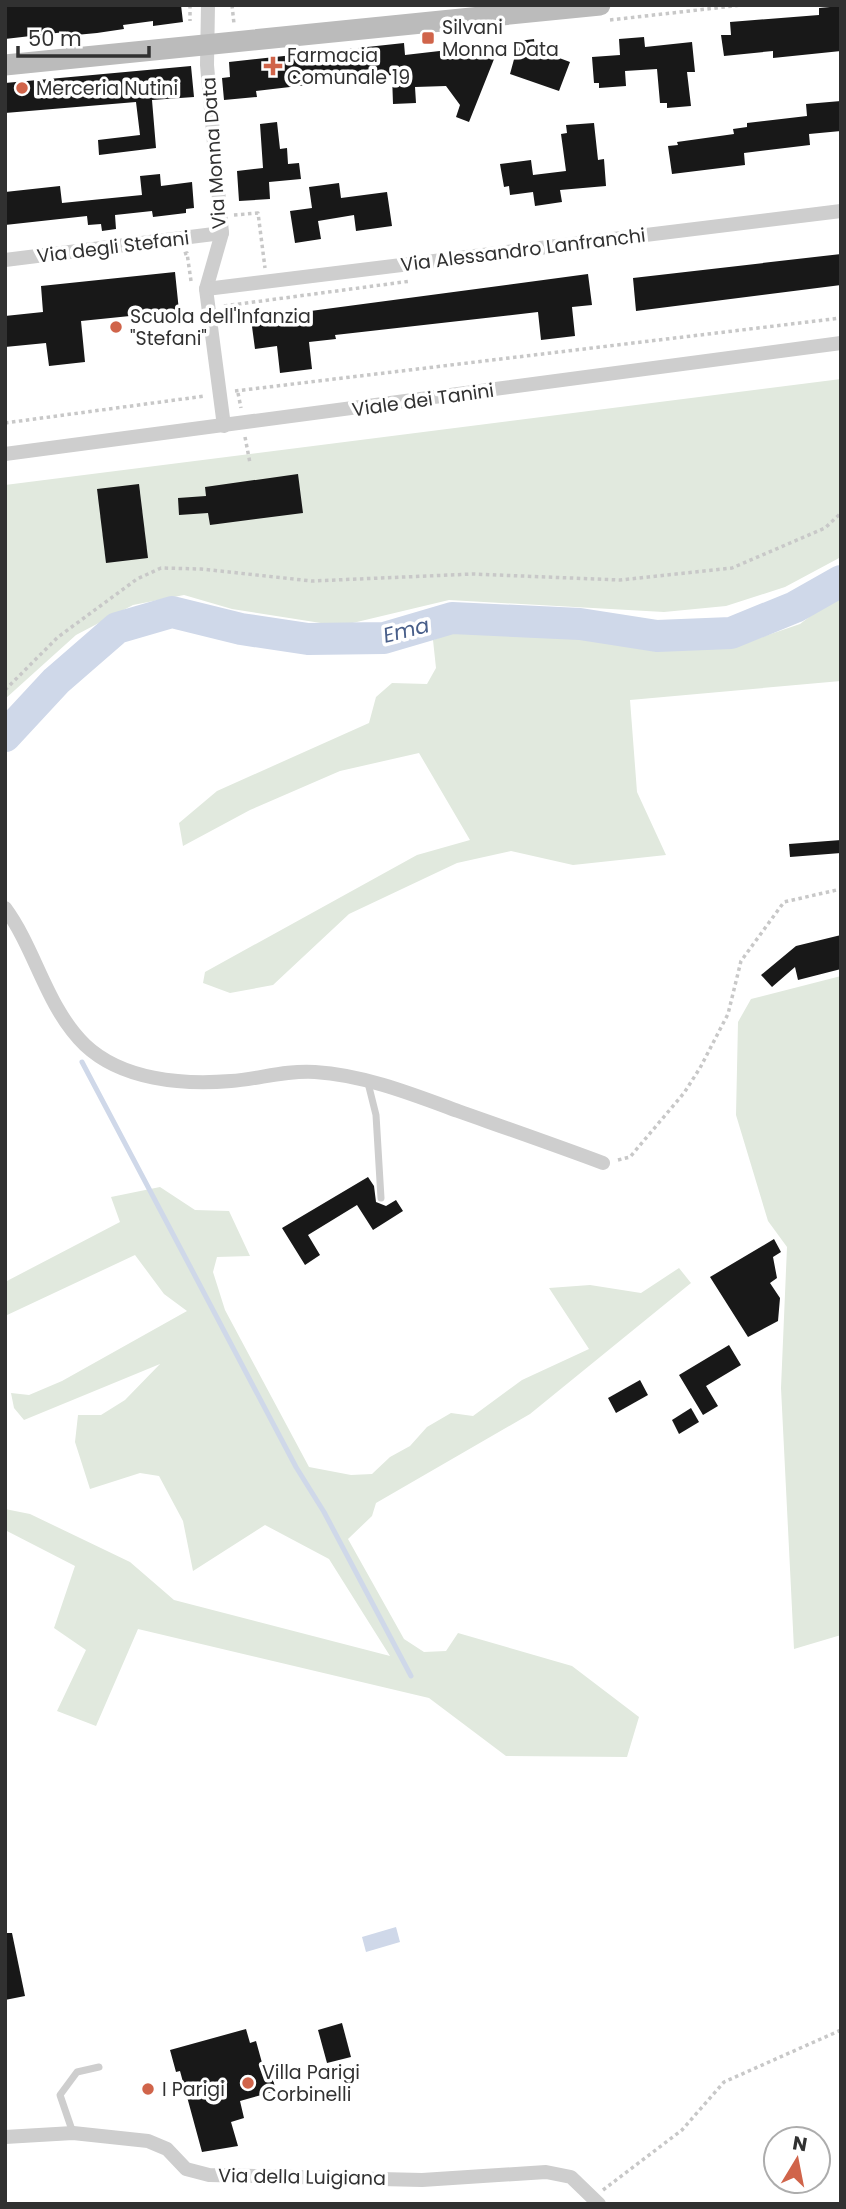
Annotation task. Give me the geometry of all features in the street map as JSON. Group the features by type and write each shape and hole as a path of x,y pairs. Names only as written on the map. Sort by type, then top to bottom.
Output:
{"main road":[{"path":"5,65 600,5"}],"street":[{"name":"Via Monna Data","path":"208,5 207,44 222,233 206,289 224,426"},
{"name":"Via Alessandro Lanfranchi","path":"206,289 841,211"},
{"name":"Via degli Stefani","path":"5,260 222,233"},
{"name":"Viale dei Tanini","path":"5,454 841,343"},
{"path":"5,908 42,984 84,1044 104,1059 155,1079 231,1081 289,1071 318,1072 386,1085 603,1163"},
{"name":"Via della Luigiana","path":"5,2137 72,2133 148,2141 167,2150 186,2169 209,2175 422,2179 546,2172 571,2177 596,2201"}],"lane":[{"path":"368,1083 376,1115 382,1198"},
{"path":"72,2133 60,2095 77,2072 99,2067"}],"path":[{"path":"223,306 225,318"},
{"path":"233,390 238,393 841,318"},
{"path":"5,423 205,397"},
{"path":"5,690 58,637 136,579 161,568 201,569 312,581 473,573 620,580 732,568 825,528 841,513"},
{"path":"603,1163 630,1157 684,1093 717,1039 728,1014 741,961 784,902 841,889"},
{"path":"596,2201 682,2130 724,2082 841,2030"}],"shaded area":[{"path":"841,379 841,557 785,587 726,606 664,612 449,600 340,626 232,609 184,595 133,605 76,635 5,699 5,485"},
{"path":"841,593 841,681 630,700 637,792 666,855 573,865 511,851 457,863 349,914 273,985 230,993 203,983 205,972 417,855 470,840 419,753 340,771 250,810 183,846 179,823 217,791 369,723 376,697 392,683 427,684 436,668 433,640 461,629 601,641 741,644 800,624"},
{"path":"841,976 841,1635 794,1649 781,1388 787,1247 768,1221 736,1115 738,1022 751,999"},
{"path":"160,1187 195,1210 229,1211 250,1256 217,1257 213,1272 225,1310 309,1467 351,1475 372,1474 390,1457 410,1446 427,1427 451,1413 473,1416 522,1380 589,1349 549,1288 590,1285 641,1293 679,1268 691,1283 530,1414 376,1503 372,1516 348,1539 404,1639 424,1652 446,1651 458,1633 572,1666 639,1717 627,1757 506,1756 429,1698 138,1629 96,1726 57,1711 86,1650 54,1628 75,1566 5,1530 5,1509 30,1514 130,1562 174,1600 390,1656 329,1559 265,1525 193,1571 183,1521 159,1476 140,1473 90,1489 75,1442 78,1415 101,1415 125,1400 160,1364 24,1420 14,1408 11,1393 29,1395 62,1381 187,1311 164,1294 135,1255 5,1316 5,1282 120,1222 111,1197"}],"water":[{"path":"396,1927 400,1942 366,1952 362,1937"}],"building":[{"path":"5,5 181,5 183,22 153,26 153,21 123,25 124,29 97,33 65,36 65,32 5,39"},
{"path":"841,6 841,51 773,58 773,51 724,56 721,35 731,35 730,22 819,15 819,8"},
{"path":"644,37 645,47 692,42 695,72 687,72 691,106 667,108 667,103 660,103 657,69 625,71 626,86 599,88 599,83 594,83 592,57 620,55 619,39"},
{"path":"534,39 535,49 570,62 559,91 510,74 519,41"},
{"path":"404,43 405,55 500,44 469,122 456,117 460,105 446,86 415,87 416,103 393,104 392,75 256,91 257,97 224,100 222,78 230,77 229,62"},
{"path":"191,66 194,97 152,100 156,148 99,155 98,140 140,135 136,102 5,113 5,83"},
{"path":"841,101 841,131 809,134 810,145 744,153 745,165 672,174 668,146 678,145 677,142 734,134 733,129 747,127 747,123 807,116 806,104"},
{"path":"277,122 280,149 287,148 288,164 299,163 301,179 269,182 270,199 239,201 237,171 263,168 260,124"},
{"path":"594,123 598,160 604,159 606,186 560,190 562,202 535,206 533,192 510,195 509,186 504,187 500,164 531,160 533,175 566,171 561,134 567,133 566,125"},
{"path":"160,174 161,186 192,182 194,208 186,209 186,213 153,217 152,211 115,215 116,229 102,231 101,224 88,225 87,216 5,225 5,192 60,186 62,203 142,195 140,176"},
{"path":"339,183 341,198 387,192 392,226 356,231 354,215 318,221 321,239 295,243 290,211 312,208 309,187"},
{"path":"841,254 841,285 636,311 633,278"},
{"path":"175,272 179,311 81,321 85,362 49,366 46,343 5,347 5,316 43,312 41,286"},
{"path":"588,274 592,305 572,307 575,336 541,340 538,312 335,335 336,339 309,342 312,369 280,373 277,346 255,349 251,319"},
{"path":"298,474 303,513 210,525 208,513 179,515 178,498 206,496 205,487"},
{"path":"139,484 148,558 106,563 97,489"},
{"path":"841,840 841,853 790,857 789,844"},
{"path":"841,935 841,969 798,980 795,967 772,987 761,975 796,946"},
{"path":"368,1177 374,1186 376,1202 386,1206 396,1200 403,1211 373,1230 357,1205 308,1235 320,1255 305,1265 282,1228"},
{"path":"774,1239 781,1252 773,1257 777,1278 770,1283 780,1298 778,1321 748,1337 710,1277"},
{"path":"729,1345 741,1365 706,1386 718,1406 703,1415 679,1375"},
{"path":"640,1380 648,1395 616,1413 608,1398"},
{"path":"691,1408 699,1422 679,1434 672,1420"},
{"path":"5,1933 12,1933 25,1996 5,2000"},
{"path":"342,2023 351,2057 327,2063 318,2030"},
{"name":"Villa Parigi Corbinelli","path":"246,2029 250,2043 256,2041 264,2070 270,2068 276,2091 240,2101 244,2118 231,2122 238,2146 202,2152 180,2071 176,2072 170,2050"}],"waterway":[{"name":"Ema","path":"5,736 56,681 117,628 172,612 241,629 308,639 384,638 452,618 580,624 657,636 731,633 795,607 841,581"},
{"path":"82,1062 296,1467 324,1512 411,1676"}],"place":[{"name":"Silvani Monna Data","path":"428,38"},
{"name":"Farmacia Comunale 19","path":"273,66"},
{"name":"Merceria Nutini","path":"22,88"},
{"name":"Scuola dell'Infanzia \"Stefani\"","path":"116,327"},
{"name":"Villa Parigi Corbinelli","path":"248,2083"},
{"name":"I Parigi","path":"148,2089"}]}
